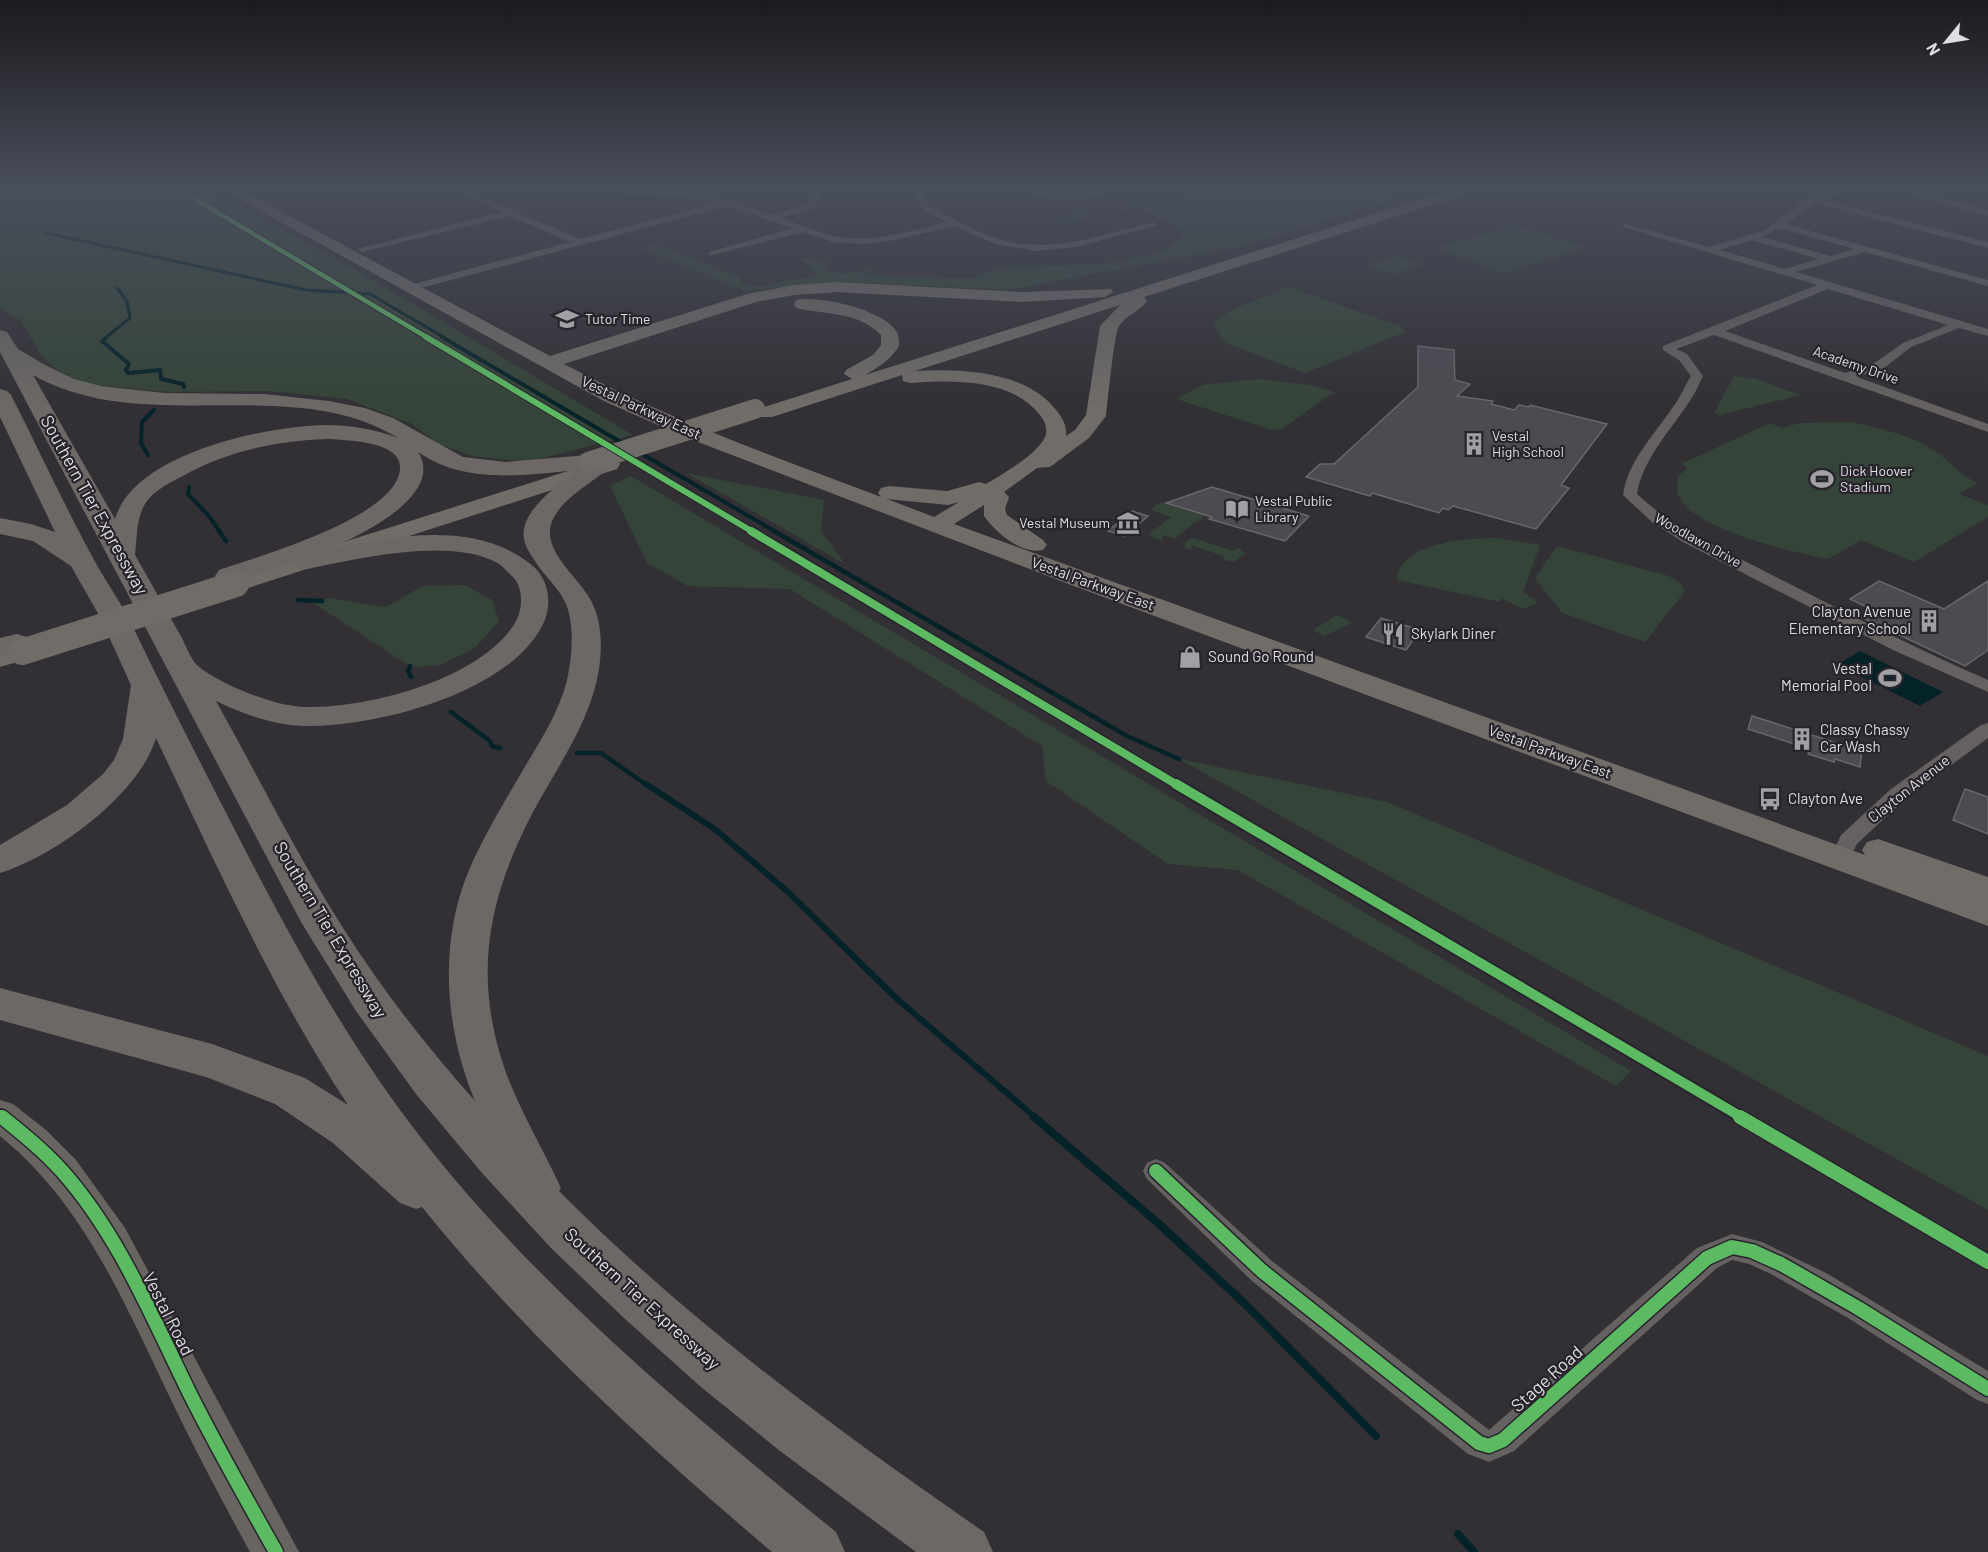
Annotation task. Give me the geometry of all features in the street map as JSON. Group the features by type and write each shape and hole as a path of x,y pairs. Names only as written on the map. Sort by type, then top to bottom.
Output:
{"highway":[{"path":"5,344 53,378 98,391 168,398 288,401 350,411 403,431 439,456 457,463 508,468 592,465"},
{"name":"Southern Tier Expressway","path":"5,344 186,671 305,893 368,997 438,1091 548,1212 647,1307 742,1388 890,1501 964,1552"},
{"name":"Southern Tier Expressway","path":"0,395 85,567 114,617 283,963 337,1054 415,1163 503,1266 591,1357 691,1448 816,1552"},
{"path":"122,555 127,519 134,501 150,485 176,469 217,451 280,436 338,432 381,439 401,448 410,458 413,474 406,488 396,500 371,518 232,580"},
{"path":"548,1212 488,1079 475,1042 470,1006 470,957 478,897 491,862 572,707 584,670 586,633 579,604 565,580 539,548 536,529 550,505 592,465"},
{"path":"0,526 22,528 43,534 64,547 85,567"},
{"path":"186,671 230,696 273,712 312,716 393,706 457,683 492,663 521,636 529,625 535,604 533,584 521,568 506,558 476,548 420,544 385,547 307,561"},
{"path":"0,860 71,819 100,795 127,765 138,745 146,686"},
{"path":"0,1004 212,1061 290,1091 349,1129 503,1266"}],"main road":[{"name":"Vestal Parkway East","path":"361,261 410,288 562,362 681,412 889,493 950,522 1035,545 1221,611 1844,849 1988,913"},
{"name":"Vestal Parkway East","path":"386,261 542,344 562,362 611,397 692,433 950,522 1844,849 1988,890"},
{"path":"542,344 608,352 753,298 794,290 837,287 1054,297 1108,292 1179,279 1233,261"},
{"path":"8,650 1235,261"},
{"path":"950,522 998,497 1082,434 1096,416 1109,326 1128,307 1179,279"},
{"path":"562,362 608,352 715,315 767,305 804,304 834,307 866,315 880,322 888,332 891,342 887,353 865,369 826,391"},
{"path":"826,391 904,378 939,376 982,380 1018,390 1035,398 1049,411 1057,431 1046,450 950,522"},
{"path":"232,580 307,561 592,465"},
{"path":"889,493 948,498 966,495 1018,471"},
{"path":"998,497 994,510 995,515 1003,524 1035,545"}],"street":[{"path":"410,288 507,261"},
{"path":"1745,261 1987,333"},
{"path":"1782,273 1822,261"},
{"path":"1908,261 1988,284"},
{"name":"Woodlawn Drive","path":"1825,286 1667,348 1683,357 1697,376 1682,404 1657,437 1630,485 1630,495 1662,523 1696,542 1851,623 1988,687"},
{"path":"1847,377 1880,365 1907,345 1959,324"},
{"name":"Academy Drive","path":"1714,331 1988,428"},
{"name":"Clayton Avenue","path":"1844,849 1898,794 1988,729"},
{"name":"Vestal Road","path":"0,1115 45,1150 86,1198 134,1282 206,1424 276,1552"},
{"name":"Stage Road","path":"1156,1172 1263,1271 1479,1443 1489,1446 1503,1440 1707,1258 1731,1247 1753,1252 1799,1273 1988,1389"}],"green space":[{"path":"0,261 340,261 633,435 528,462 472,456 439,444 412,424 347,399 268,391 170,392 104,386 74,380 52,366 41,355 21,321 0,307"},
{"path":"673,261 699,261 740,277 741,283 761,286 819,275 803,261 822,261 827,264 829,271 840,274 883,267 857,275 973,278 1001,268 1105,264 1117,261 1161,261 1006,290 845,282 746,291"},
{"path":"1380,261 1416,261 1424,264 1392,274 1367,265"},
{"path":"1472,261 1542,261 1504,273"},
{"path":"1289,287 1402,327 1405,332 1305,373 1231,345 1225,341 1214,326 1216,320 1233,309"},
{"path":"1734,376 1756,379 1800,395 1720,415 1714,413"},
{"path":"1260,379 1310,385 1334,392 1282,429 1272,430 1176,399 1203,385"},
{"path":"1851,422 1905,436 1935,451 1977,483 1959,494 1988,505 1988,517 1914,562 1861,540 1828,559 1769,545 1723,529 1687,508 1678,495 1678,476 1688,468 1681,464 1770,423 1782,428 1800,423"},
{"path":"686,473 824,500 821,531 845,564"},
{"path":"631,476 1631,1071 1616,1086 1238,870 1168,864 1046,781 1042,746 790,589 688,586 647,563 610,486"},
{"path":"1160,502 1206,516 1175,539 1163,535 1163,541 1148,535 1171,517 1151,510"},
{"path":"1193,538 1233,551 1239,548 1245,553 1234,562 1224,560 1223,556 1191,545 1192,550 1185,548 1185,542"},
{"path":"1499,538 1540,545 1523,592 1538,603 1522,609 1502,598 1500,602 1397,580 1401,567 1410,557 1423,550 1455,541"},
{"path":"1557,546 1669,576 1680,583 1685,591 1645,642 1562,613 1535,578"},
{"path":"465,585 492,600 499,621 475,648 440,665 411,667 315,604 329,598 386,607 423,586"},
{"path":"1337,615 1352,623 1324,636 1313,630"},
{"path":"1179,759 1387,802 1988,1056 1988,1210"}],"water":[{"name":"Vestal Memorial Pool","path":"1860,651 1943,692 1920,706 1837,665"}],"building":[{"name":"Vestal High School","path":"1418,346 1454,350 1455,380 1470,384 1457,396 1493,401 1491,404 1514,410 1519,405 1529,407 1530,405 1607,424 1561,485 1569,488 1536,529 1453,506 1448,510 1443,508 1439,513 1306,477 1320,464 1334,464 1418,387"},
{"name":"Vestal Public Library","path":"1212,487 1309,516 1285,541 1209,519 1212,517 1166,503"},
{"name":"Vestal Museum","path":"1132,511 1148,516 1124,536 1108,531"},
{"name":"Clayton Avenue Elementary School","path":"1879,581 1944,609 1988,581 1988,650 1965,666 1861,617 1873,610 1850,599"},
{"name":"Skylark Diner","path":"1381,618 1420,630 1406,650 1366,637"},
{"name":"Classy Chassy Car Wash","path":"1752,716 1862,751 1860,767 1808,754 1810,749 1748,729"},
{"path":"1965,789 1988,797 1988,834 1953,820"}],"waterway":[{"path":"176,261 306,290 370,294 445,338"},
{"path":"105,338 130,318 127,301 117,288"},
{"path":"107,337 102,341 129,364 126,370 128,373 160,370 161,379 183,384 184,387"},
{"path":"442,337 624,444"},
{"path":"148,455 141,443 142,422 154,410"},
{"path":"637,451 776,532"},
{"path":"189,487 188,494 209,516 220,532"},
{"path":"219,531 226,541"},
{"path":"774,531 1127,736 1179,759"},
{"path":"298,600 322,601"},
{"path":"410,666 408,671 411,677"},
{"path":"451,712 490,741 492,746 500,748"},
{"path":"577,753 601,753 648,786"},
{"path":"646,784 716,830 788,892 896,998 1036,1118"},
{"path":"1034,1117 1158,1223 1243,1302 1376,1436"},
{"path":"1458,1534 1474,1552"}],"cycle path":[{"path":"299,261 1325,873 1988,1262"},
{"path":"0,1115 34,1142 63,1172 89,1205 112,1241 210,1432 276,1552"},
{"path":"1156,1171 1262,1271 1479,1443 1489,1446 1503,1440 1707,1258 1729,1247 1752,1251 1818,1284 1988,1389"}],"place":[{"name":"Tutor Time","path":"567,319"},
{"name":"Vestal High School","path":"1474,444"},
{"name":"Dick Hoover Stadium","path":"1822,479"},
{"name":"Vestal Public Library","path":"1237,509"},
{"name":"Vestal Museum","path":"1128,523"},
{"name":"Clayton Avenue Elementary School","path":"1929,621"},
{"name":"Skylark Diner","path":"1393,634"},
{"name":"Sound Go Round","path":"1190,657"},
{"name":"Vestal Memorial Pool","path":"1890,678"},
{"name":"Classy Chassy Car Wash","path":"1802,739"},
{"name":"Clayton Ave","path":"1770,799"}]}
